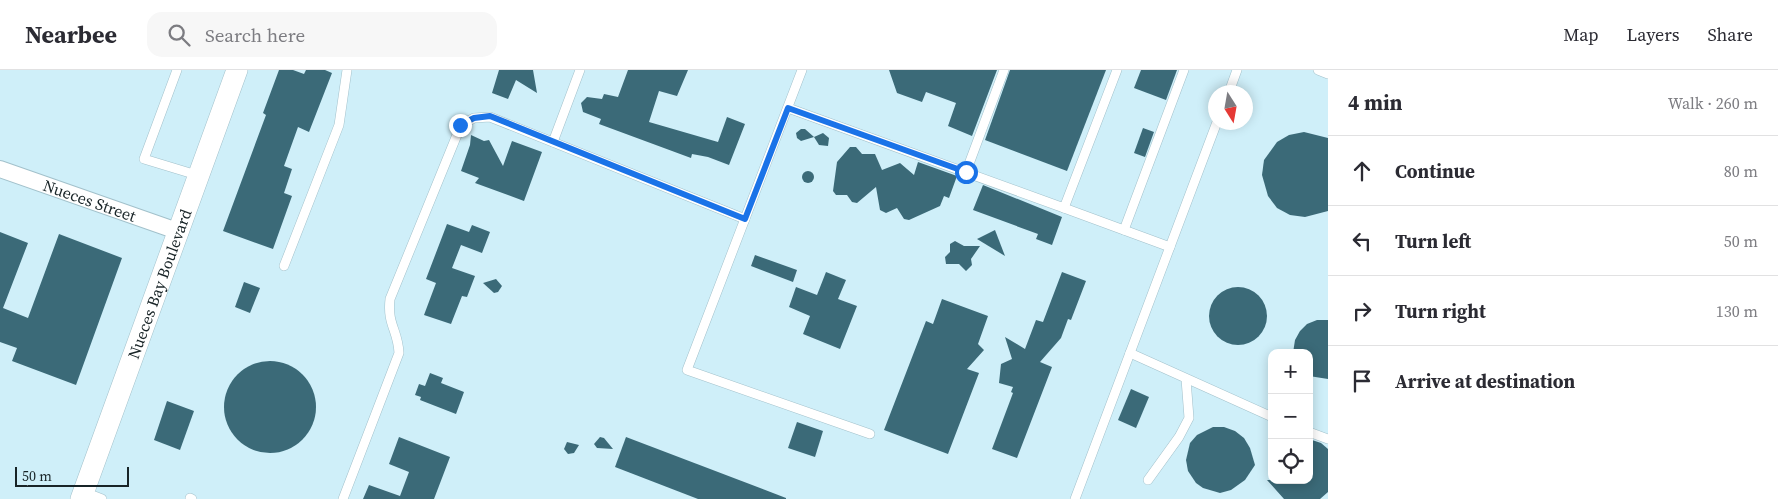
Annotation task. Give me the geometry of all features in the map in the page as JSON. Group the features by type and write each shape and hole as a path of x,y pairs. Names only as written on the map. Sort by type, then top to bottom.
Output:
{"street":[{"name":"Nueces Bay Boulevard","path":"89,497 237,70"},
{"name":"Nueces Street","path":"0,168 180,232"}],"lane":[{"path":"176,70 144,159 200,176"},
{"path":"284,266 340,125 347,70"},
{"path":"553,142 580,70"},
{"path":"802,70 687,370 870,434"},
{"path":"966,172 1004,70"},
{"path":"1064,208 1117,70"},
{"path":"1124,230 1184,70"},
{"path":"1231,85 1237,70"},
{"path":"1318,70 1328,74"},
{"path":"788,108 1170,247"},
{"path":"343,499 399,352 398,337 392,328 388,314 390,299 460,125 474,118 490,116 745,219"},
{"path":"1075,499 1214,130"},
{"path":"1130,353 1268,415"},
{"path":"1148,480 1179,437 1189,418 1186,379"},
{"path":"1313,433 1328,439"}],"building":[{"path":"279,70 293,70 304,74 306,70 325,70 332,73 309,132 298,127 284,166 292,169 284,193 292,196 273,249 223,231 266,115 263,113"},
{"path":"499,70 533,70 537,93 516,80 508,99 492,93"},
{"path":"628,70 688,70 677,96 659,91 649,122 718,142 727,117 745,124 729,165 708,157 692,154 691,158 599,124 601,119 583,112 581,103 587,97 602,99 604,94 618,97"},
{"path":"889,70 997,70 972,136 948,126 956,103 926,92 922,102 897,93"},
{"path":"1010,70 1106,70 1067,171 985,140"},
{"path":"1141,70 1177,70 1166,100 1134,88"},
{"path":"1143,128 1154,132 1145,157 1134,153"},
{"path":"801,129 805,129 814,137 801,141 797,138 796,133"},
{"path":"1304,132 1328,138 1328,211 1305,217 1290,215 1277,208 1268,196 1262,175 1264,160 1277,142 1289,135"},
{"path":"823,133 829,138 828,146 819,145 814,137"},
{"path":"471,135 484,141 489,140 503,166 512,141 542,152 524,201 475,183 479,178 461,171 470,145"},
{"path":"850,147 856,147 862,154 875,154 882,170 900,163 914,175 918,162 957,176 949,198 944,196 940,206 909,220 904,219 897,208 886,213 880,210 876,187 857,203 852,202 847,195 836,195 833,191 837,162"},
{"path":"806,171 810,171 814,177 810,183 806,183 802,179 802,175"},
{"path":"983,185 1062,217 1052,245 1036,239 1038,234 973,210"},
{"path":"447,224 469,232 472,225 490,232 482,253 461,245 452,268 475,276 467,297 462,296 451,324 424,315 436,283 426,279"},
{"path":"995,230 1005,256 977,239"},
{"path":"0,232 28,243 3,308 28,318 59,234 122,258 76,385 12,361 17,348 0,342"},
{"path":"955,241 964,246 980,246 971,259 972,265 966,271 959,264 946,264 945,257 950,252 950,244"},
{"path":"755,255 797,270 793,282 751,266"},
{"path":"826,272 846,280 838,299 857,306 840,349 803,334 810,316 789,307 796,287 817,295"},
{"path":"1062,272 1086,281 1071,320 1068,319 1061,338 1040,362 1052,367 1017,458 992,449 1013,393 1011,392 1013,387 999,383 1001,364 1012,359 1005,337 1025,349 1036,320 1043,322"},
{"path":"496,279 502,286 498,292 494,293 483,283"},
{"path":"244,282 260,288 250,313 235,307"},
{"path":"1238,287 1249,289 1262,300 1267,316 1265,327 1254,340 1238,345 1227,343 1214,332 1209,316 1211,305 1222,292"},
{"path":"942,299 988,316 978,344 984,350 967,369 979,373 948,454 884,430 926,321 933,324"},
{"path":"1317,320 1328,320 1328,379 1313,377 1313,349 1294,349 1295,340 1307,324"},
{"path":"270,361 279,362 296,369 308,381 315,398 315,416 308,433 296,445 279,452 270,453 261,452 244,445 232,433 225,416 224,407 225,398 232,381 244,369 261,362"},
{"path":"430,373 443,378 441,383 464,392 456,414 420,400 421,397 415,395 419,384 425,386"},
{"path":"1131,389 1149,397 1136,428 1118,420"},
{"path":"167,401 194,411 180,450 154,440"},
{"path":"797,422 823,431 815,457 788,448"},
{"path":"1213,427 1224,427 1235,431 1244,438 1250,448 1255,465 1245,480 1231,490 1220,493 1203,488 1196,483 1188,471 1186,460 1190,443 1197,435"},
{"path":"399,437 450,457 434,499 363,499 369,485 400,496 409,472 389,464"},
{"path":"600,437 604,438 613,449 597,448 594,444"},
{"path":"626,437 786,499 698,499 615,467"},
{"path":"1313,440 1321,443 1328,449 1328,492 1320,499 1284,499 1271,484 1313,484"},
{"path":"567,442 579,445 574,453 568,454 564,449"}],"route":[{"path":"460,125 474,118 490,116 745,219 788,108 966,172"}]}
